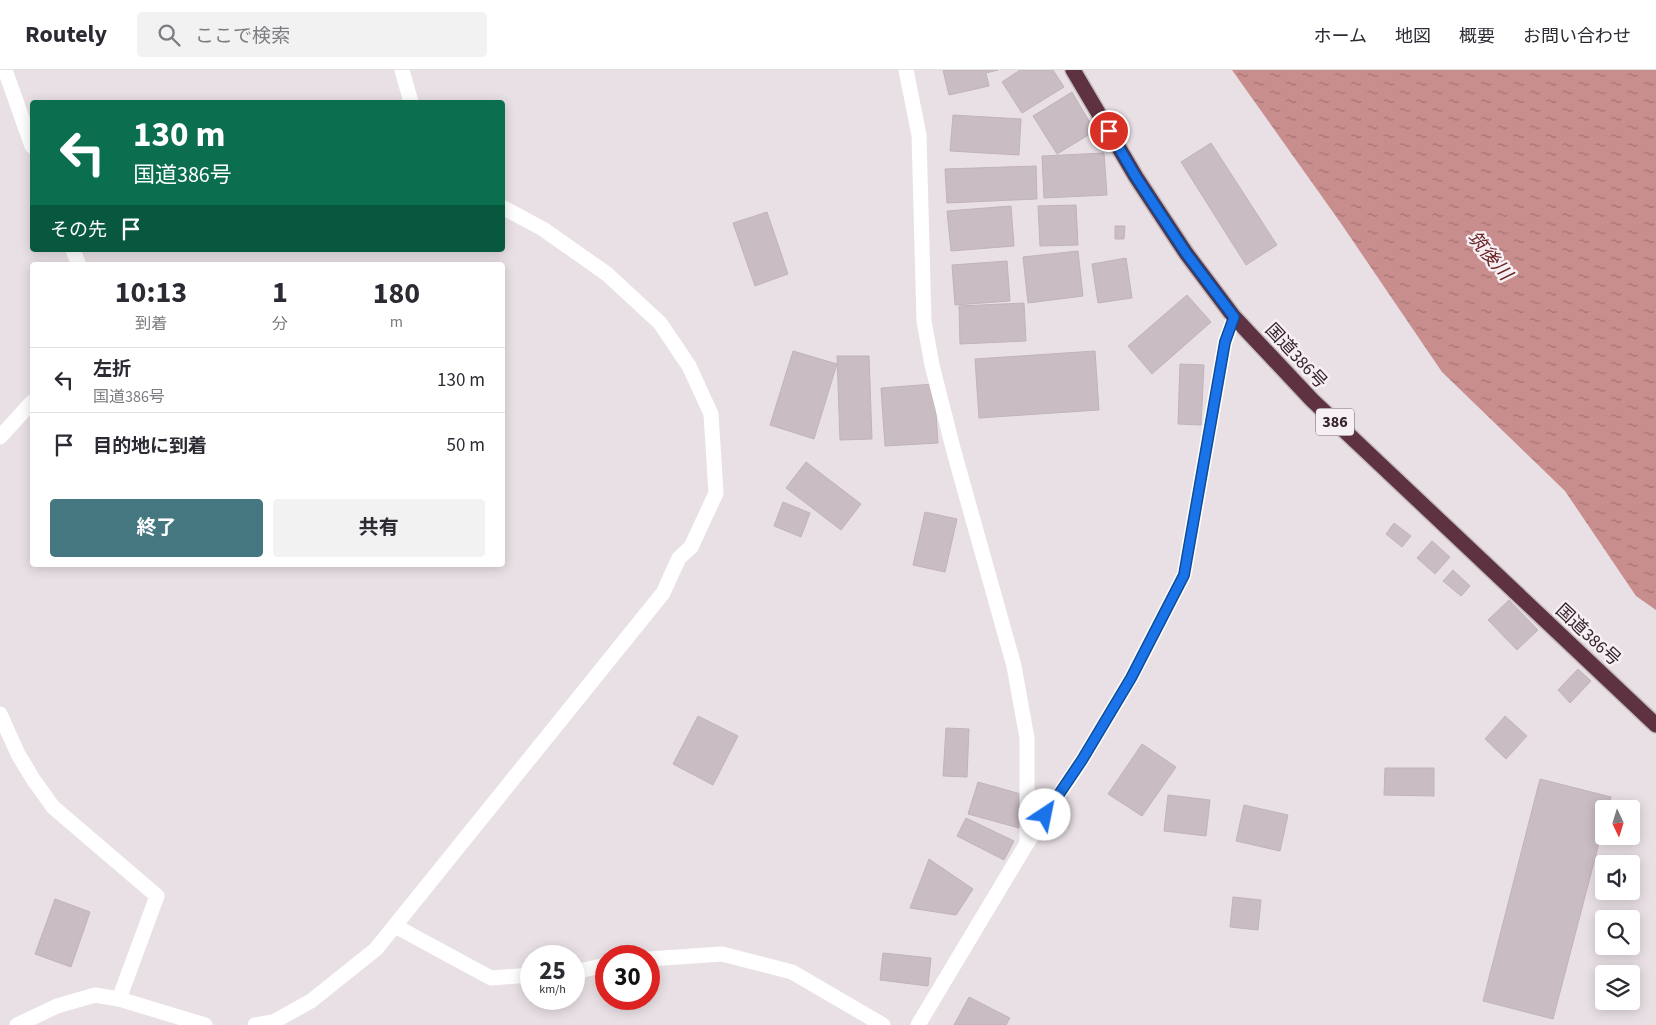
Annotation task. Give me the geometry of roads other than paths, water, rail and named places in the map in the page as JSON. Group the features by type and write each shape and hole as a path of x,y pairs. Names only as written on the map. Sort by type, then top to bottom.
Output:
{"highway":[{"name":"国道386号","path":"1073,70 1136,177 1186,253 1234,317 1312,400 1656,725"}],"street":[{"path":"5,70 30,140"},
{"path":"402,70 410,100"},
{"path":"906,70 919,136 924,320 932,365 954,452 1014,666 1027,738 1027,843"},
{"path":"255,1025 273,1022 311,1001 376,949 663,593 679,558 691,546 716,493 711,414 689,366 660,323 607,274 543,229 505,209"},
{"path":"918,1025 1027,843 1082,760 1131,678 1184,575 1225,342 1234,317"},
{"path":"0,436 30,404"},
{"path":"0,714 18,754 53,807 157,896 119,999"},
{"path":"395,926 491,978 520,976"},
{"path":"660,958 722,954 792,972 883,1025"},
{"path":"17,1025 57,1006 96,995 119,999 205,1025"}],"water":[{"name":"筑後川","path":"1232,70 1656,70 1656,610 1636,596 1565,491 1442,372 1340,222"}]}
